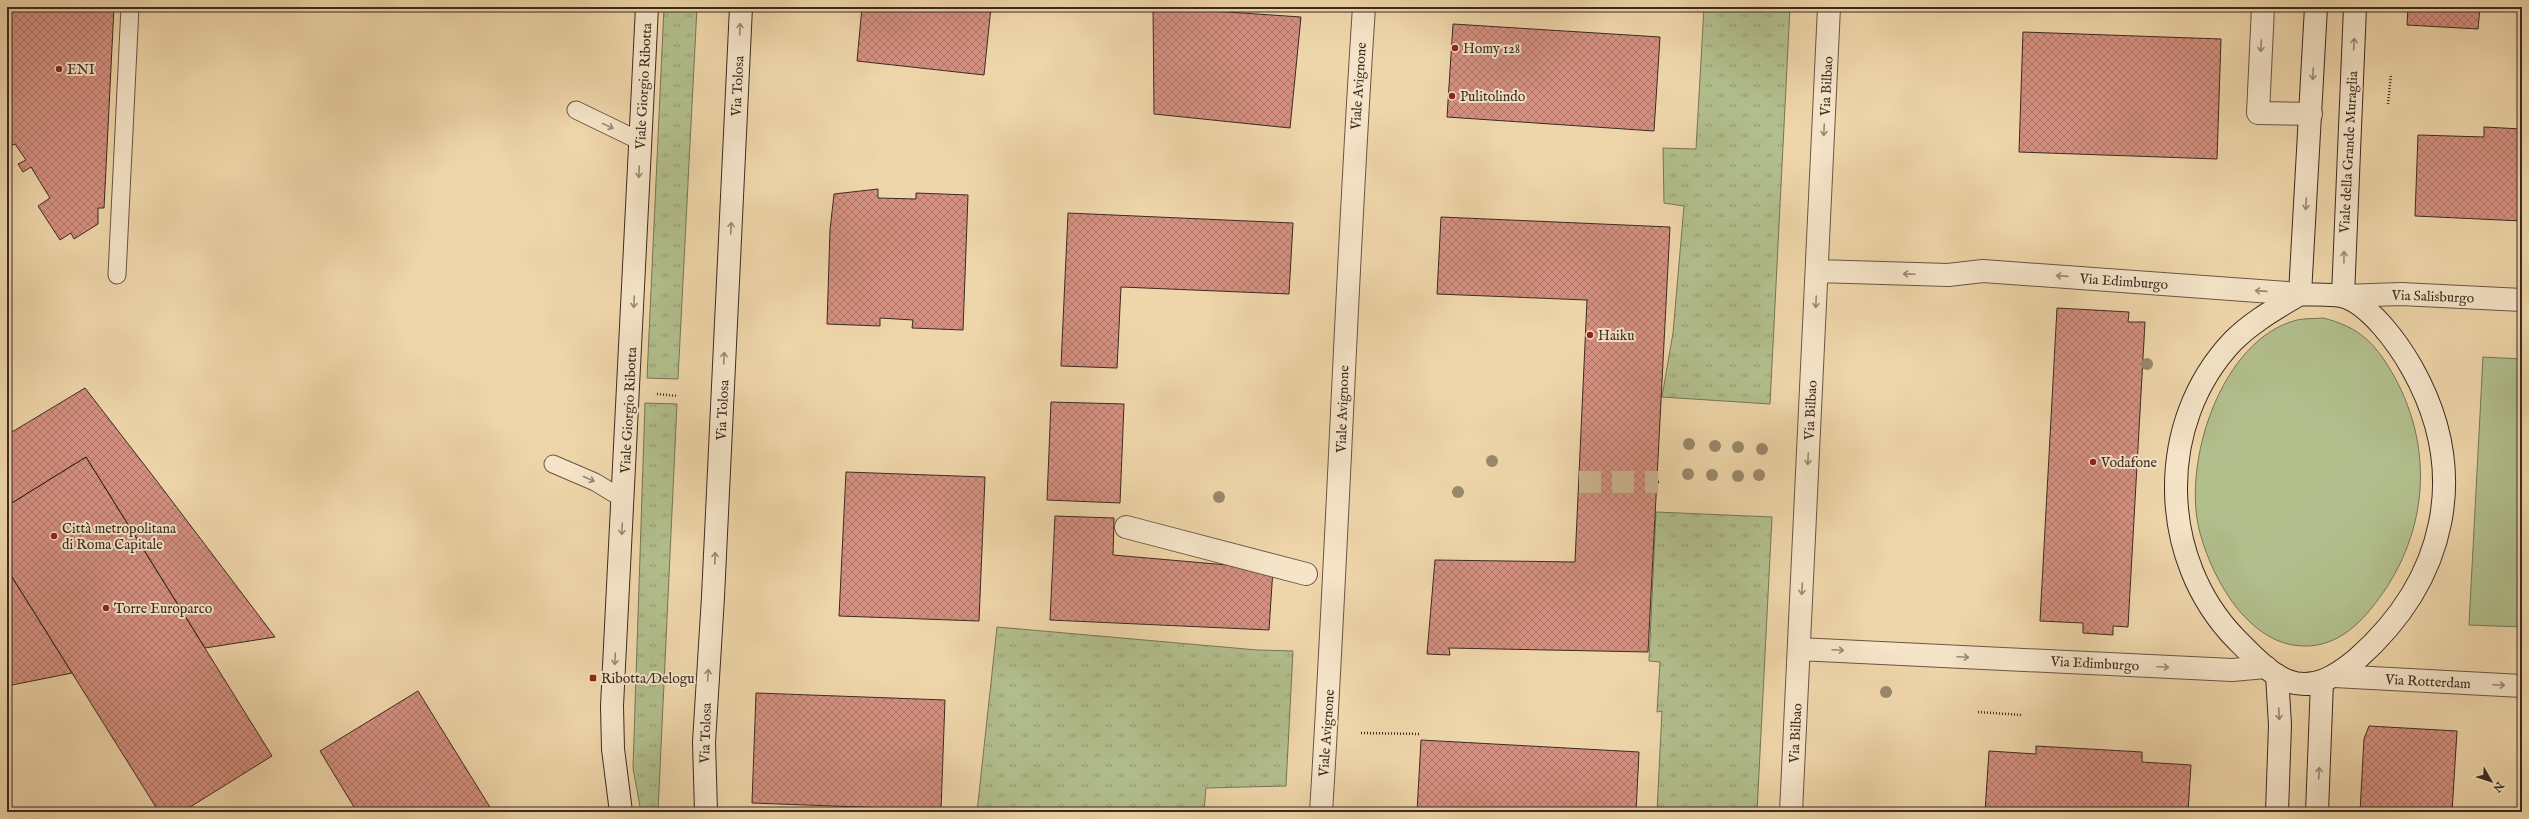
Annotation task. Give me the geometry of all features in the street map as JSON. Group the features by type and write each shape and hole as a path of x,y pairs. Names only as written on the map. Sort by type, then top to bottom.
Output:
{"street":[{"name":"Viale Giorgio Ribotta","path":"621,812 612,728 647,7"},
{"name":"Via Tolosa","path":"706,812 704,742 714,589 741,7"},
{"name":"Viale Avignone","path":"1321,812 1332,635 1352,176 1364,7"},
{"name":"Via Bilbao","path":"1791,812 1829,7"},
{"path":"2263,7 2258,113 2311,114"},
{"path":"2277,812 2280,725 2272,671 2227,630 2197,584 2190,568 2178,522 2176,468 2188,415 2211,370 2232,343 2249,327 2300,294 2316,7"},
{"name":"Viale della Grande Muraglia","path":"2343,296 2356,7"},
{"name":"Via Edimburgo","path":"1817,271 1948,275 1983,271 2343,296"},
{"name":"Via Salisburgo","path":"2343,296 2401,294 2522,300"},
{"path":"2317,812 2328,679 2372,646 2393,621 2415,590 2430,556 2439,528 2444,483 2444,456 2439,432 2417,377 2389,334 2368,312 2343,296"},
{"path":"1126,527 1306,574"},
{"name":"Via Edimburgo","path":"1799,649 2272,671"},
{"name":"Via Rotterdam","path":"2272,671 2289,681 2300,684 2328,679 2522,686"}],"lane":[{"path":"117,275 130,7"},
{"path":"576,110 640,141"},
{"path":"553,464 595,482 623,499"}],"path":[{"path":"2388,104 2391,74"},
{"path":"652,394 678,396"},
{"path":"1978,712 2022,715"},
{"path":"1361,733 1421,734"}],"green space":[{"path":"664,7 697,7 678,379 647,378"},
{"path":"1704,7 1790,7 1770,404 1662,397 1673,333 1684,206 1664,203 1663,148 1696,149"},
{"path":"2323,318 2347,326 2366,338 2381,355 2394,376 2407,405 2416,434 2420,464 2420,494 2415,523 2405,552 2392,579 2374,605 2349,631 2329,642 2306,646 2293,645 2276,640 2254,626 2236,607 2219,581 2210,562 2200,533 2196,505 2196,473 2202,440 2213,408 2228,378 2247,352 2270,332 2297,320"},
{"path":"2483,357 2522,359 2522,627 2469,625"},
{"path":"645,403 677,404 658,812 641,812 633,768"},
{"path":"1656,512 1772,517 1757,812 1657,812 1662,711 1657,712 1660,662 1649,661"},
{"path":"997,627 1257,650 1293,651 1286,786 1206,788 1204,812 977,812"}],"building":[{"name":"ENI","path":"7,7 114,7 104,208 98,208 98,224 74,239 71,233 60,240 38,206 50,198 31,167 23,172 18,164 26,160 15,144 7,147"},
{"path":"862,7 991,7 984,75 857,61"},
{"path":"1153,7 1301,17 1290,128 1154,114"},
{"path":"2408,7 2480,7 2478,29 2407,25"},
{"path":"1453,24 1660,37 1654,131 1447,117"},
{"path":"2023,32 2221,39 2217,159 2019,152"},
{"path":"2484,127 2522,129 2522,221 2415,216 2418,135 2484,137"},
{"path":"878,189 878,198 916,199 916,193 968,195 963,330 912,328 913,320 880,318 880,326 827,324 830,230 834,194"},
{"path":"1068,213 1293,223 1289,294 1121,287 1117,368 1061,366"},
{"path":"1441,217 1670,227 1648,652 1449,648 1450,655 1427,654 1435,560 1575,562 1587,300 1437,294"},
{"name":"Vodafone","path":"2057,308 2129,312 2128,322 2145,322 2128,627 2113,626 2113,635 2083,633 2083,623 2040,621"},
{"path":"85,388 275,637 205,648 86,457 7,506 7,435"},
{"path":"1051,402 1124,404 1120,503 1047,500"},
{"name":"Torre Europarco","path":"86,457 272,756 182,812 159,812 7,569 7,506"},
{"path":"846,472 985,477 979,621 839,616"},
{"path":"1055,516 1114,518 1113,555 1273,569 1269,630 1050,620"},
{"path":"7,569 72,673 7,686"},
{"path":"418,691 493,812 357,812 320,751"},
{"path":"756,693 945,700 941,810 752,803"},
{"path":"2369,726 2457,731 2452,812 2360,812 2364,739"},
{"path":"1421,740 1639,752 1636,812 1417,812"},
{"path":"2036,746 2142,752 2142,762 2191,765 2188,812 1985,812 1989,751 2036,754"}],"tunnel":[{"path":"1579,482 1658,482"}],"place":[{"name":"Homy 128","path":"1455,48"},
{"name":"ENI","path":"59,69"},
{"name":"Pulitolindo","path":"1452,96"},
{"name":"Haiku","path":"1590,335"},
{"name":"Vodafone","path":"2093,462"},
{"name":"Città metropolitana di Roma Capitale","path":"54,536"},
{"name":"Torre Europarco","path":"106,608"},
{"name":"Ribotta/Delogu","path":"593,678"}]}
